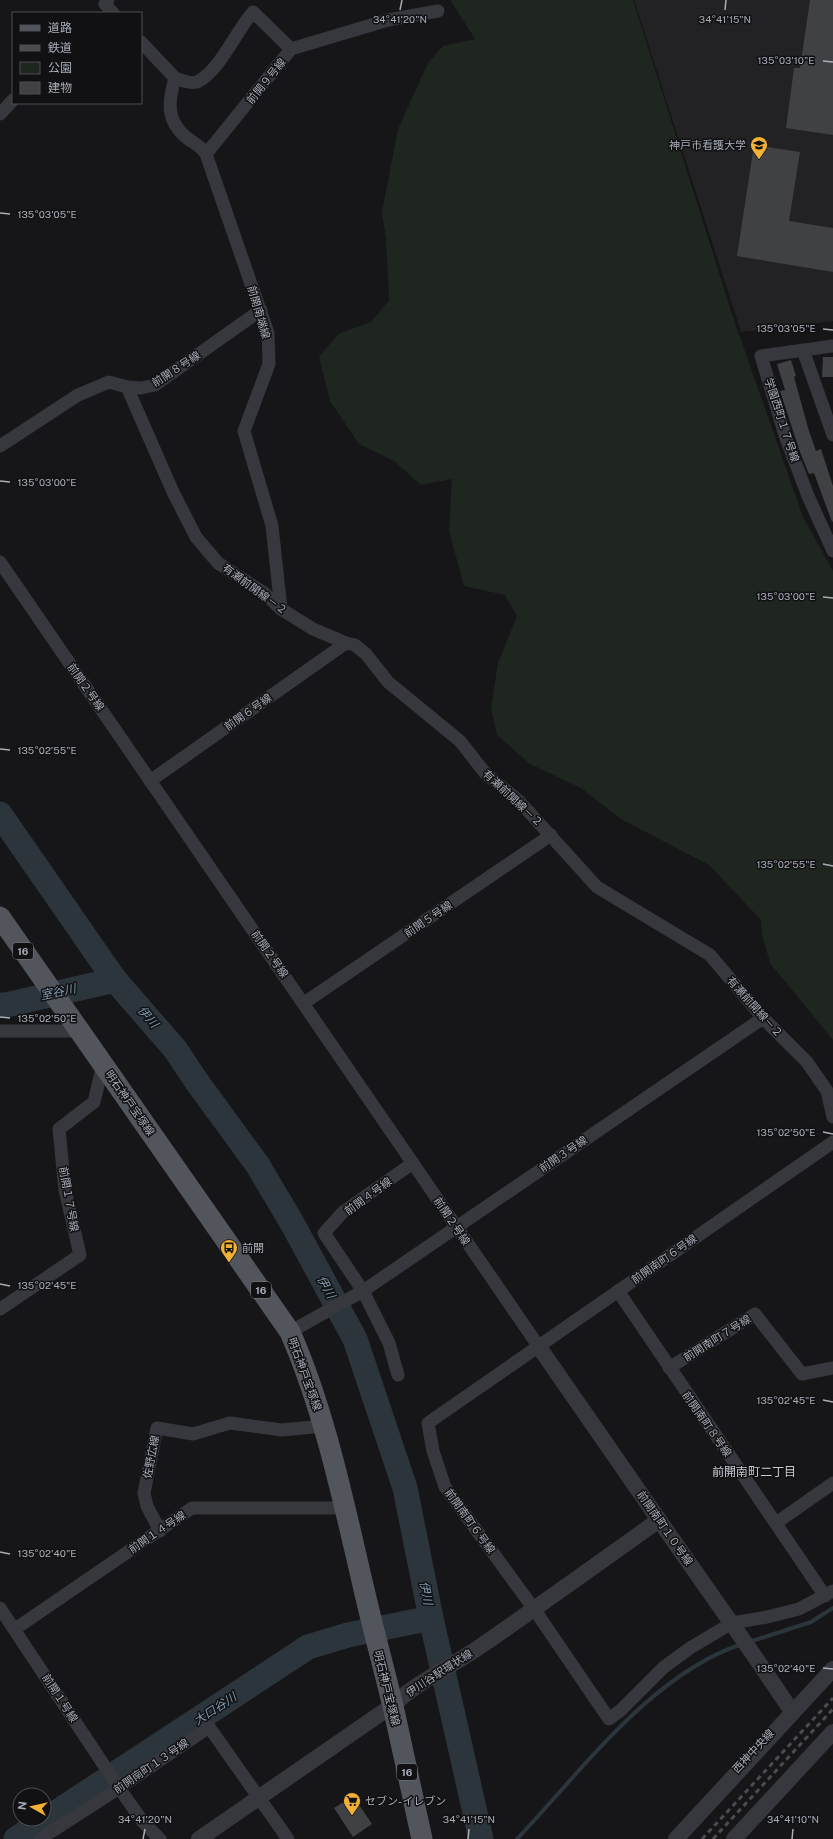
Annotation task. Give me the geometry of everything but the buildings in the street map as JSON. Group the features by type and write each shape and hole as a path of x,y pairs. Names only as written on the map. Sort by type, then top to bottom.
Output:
{"main road":[{"name":"明石神戸宝塚線","path":"0,917 79,1031 296,1328 299,1353 323,1426 345,1508 373,1629 397,1701 422,1839"}],"street":[{"path":"291,49 388,20 438,11"},
{"name":"前開９号線","path":"176,78 186,82 196,82 207,73 225,55 236,34 253,12 291,49 206,154"},
{"path":"142,43 176,78"},
{"name":"前開南端線","path":"176,78 172,89 170,114 178,130 188,139 201,146 206,154 268,333 269,364 244,430 272,526 281,609"},
{"path":"0,114 12,101"},
{"name":"前開８号線","path":"0,446 78,395 109,382 127,387 141,388 155,385 261,310"},
{"name":"学園西町１７号線","path":"833,346 761,356 786,438 808,496 833,551"},
{"path":"803,350 831,421 833,435"},
{"name":"有瀬前開線－２","path":"127,387 173,492 196,537 218,563 264,593 281,609 313,629 346,643 355,645 366,654 388,682 460,741 484,774 519,801 597,887 710,955 763,1018 811,1068 827,1091 833,1117"},
{"name":"前開２号線","path":"0,562 539,1347"},
{"name":"前開６号線","path":"150,781 346,643"},
{"name":"前開５号線","path":"304,1003 551,835"},
{"name":"前開３号線","path":"363,1291 763,1018"},
{"path":"0,1031 79,1031"},
{"name":"前開１７号線","path":"0,1309 80,1254 65,1190 59,1129 94,1102 103,1064"},
{"name":"前開南町６号線","path":"829,1593 799,1609 734,1626 690,1648 664,1667 622,1710 609,1719 534,1609 445,1487 433,1451 428,1423 833,1142"},
{"name":"前開４号線","path":"363,1291 324,1233 343,1212 413,1163"},
{"path":"296,1328 363,1291 389,1343 398,1375"},
{"name":"前開南町８号線","path":"618,1291 776,1523 829,1593"},
{"name":"前開南町７号線","path":"669,1368 755,1314 802,1374 833,1368"},
{"name":"前開南町１０号線","path":"539,1347 791,1710"},
{"name":"佐野広線","path":"160,1531 147,1506 144,1493 157,1428 192,1434 230,1423 282,1430 323,1426"},
{"path":"776,1523 833,1483"},
{"name":"前開１４号線","path":"15,1629 192,1508 345,1508"},
{"name":"伊川谷駅環状線","path":"199,1839 397,1701 534,1609 659,1520"},
{"name":"前開１号線","path":"0,1608 117,1785 143,1822 160,1839"},
{"name":"西神中央線","path":"670,1839 791,1710 833,1660"},
{"name":"西神中央線","path":"676,1839 833,1669"},
{"name":"前開南町１３号線","path":"40,1839 117,1785 209,1727 259,1798"},
{"path":"734,1839 833,1732"},
{"path":"742,1839 833,1741"},
{"path":"259,1798 288,1839"}],"shaded area":[{"name":"神戸市看護大学","path":"634,0 833,0 833,321 741,332"}],"green space":[{"path":"450,0 633,0 733,317 803,517 833,571 833,1040 770,963 762,934 761,920 709,865 621,819 581,788 530,764 497,735 491,708 498,663 517,616 505,595 464,586 449,531 452,479 421,485 394,461 359,444 330,401 319,357 338,334 371,322 389,300 386,240 382,212 398,129 428,63 443,46 475,39"}],"waterway":[{"name":"伊川","path":"0,814 115,980 175,1049 197,1082 257,1164 292,1223 355,1339 405,1488 431,1618 481,1839"},
{"name":"室谷川","path":"0,1005 6,1005 115,980"},
{"path":"749,1642 811,1622 833,1608"},
{"name":"大口谷川","path":"16,1839 308,1647 348,1635 431,1618"},
{"path":"517,1839 592,1756 648,1701 677,1678 709,1658 742,1644"}],"railway":[{"path":"702,1839 833,1698"},
{"path":"713,1839 833,1709"}],"place":[{"name":"神戸市看護大学","path":"759,160"},
{"name":"前開","path":"229,1263"},
{"name":"セブン-イレブン","path":"352,1816"}],"district":[{"name":"前開南町二丁目","path":"754,1472"}]}
